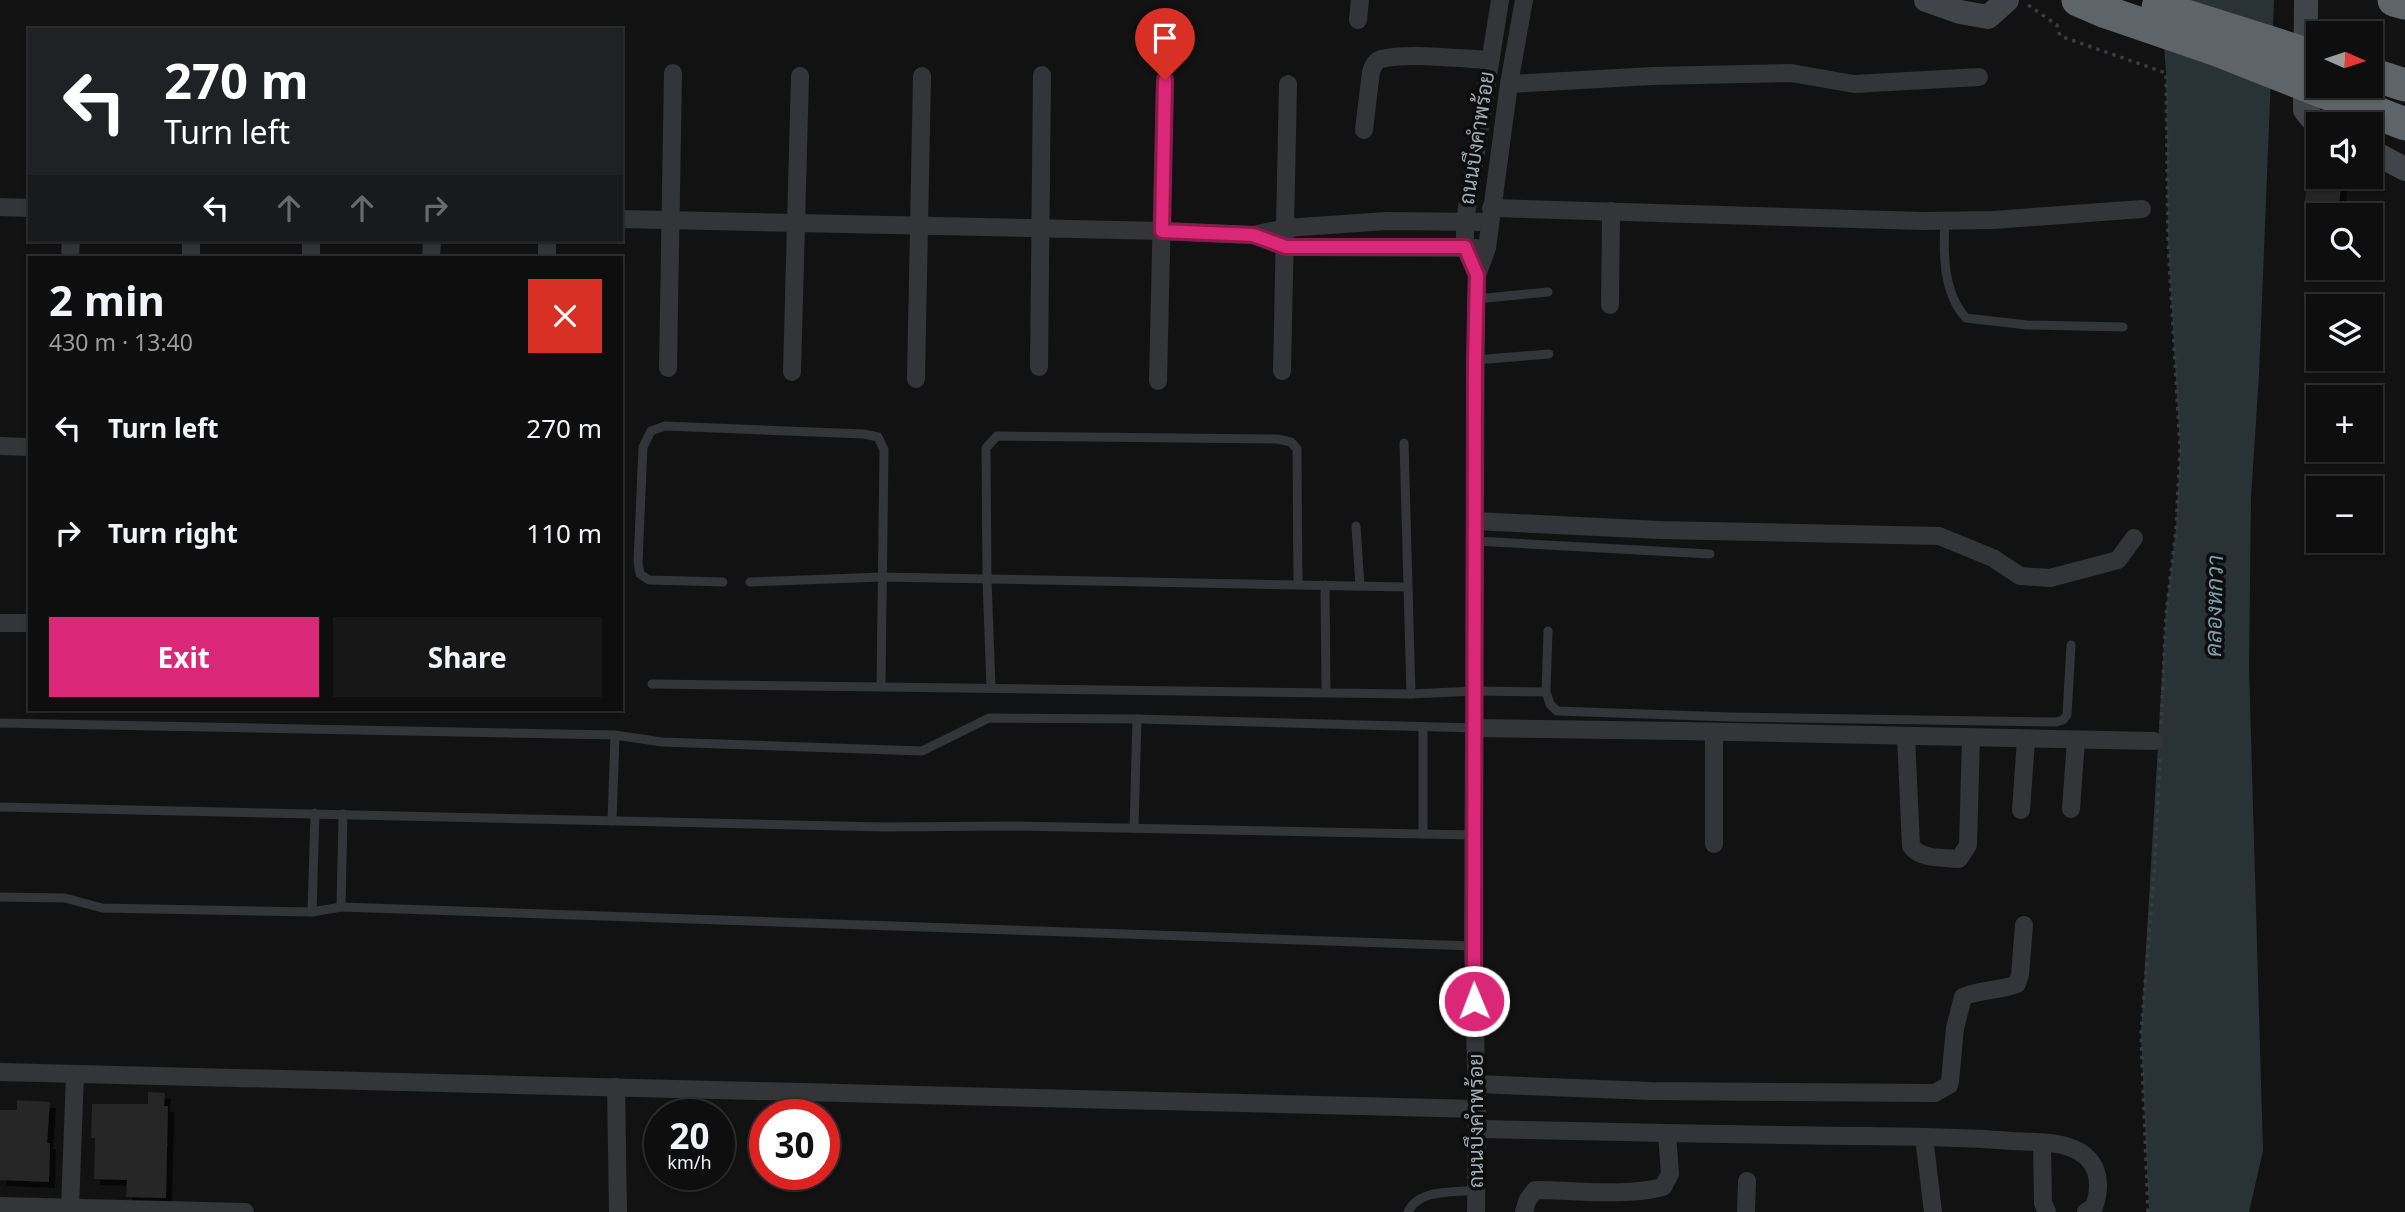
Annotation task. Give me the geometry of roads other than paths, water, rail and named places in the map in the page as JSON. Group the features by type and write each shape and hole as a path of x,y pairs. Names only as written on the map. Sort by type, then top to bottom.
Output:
{"highway":[{"path":"2078,0 2217,50 2405,124"},
{"path":"2137,0 2306,54"},
{"path":"2394,0 2405,4"},
{"path":"2384,78 2405,85"}],"street":[{"path":"1358,20 1360,0"},
{"name":"ถนนบึงคำพร้อย","path":"1477,275 1465,247 1465,221 1500,0"},
{"name":"ถนนบึงคำพร้อย","path":"1476,1212 1477,1109 1473,946 1476,299 1477,275 1487,248 1509,84 1524,0"},
{"path":"1926,0 1961,12 1988,17 2007,0"},
{"path":"2306,0 2307,112"},
{"path":"1364,130 1371,72 1380,60 1410,57 1489,60"},
{"path":"668,368 673,73"},
{"path":"1509,84 1651,76 1791,73 1854,84 1979,77"},
{"path":"1039,367 1042,75"},
{"path":"792,372 800,76"},
{"path":"916,379 922,76"},
{"path":"1158,381 1165,80"},
{"path":"1282,371 1288,83"},
{"path":"2383,157 2405,169"},
{"path":"0,207 28,208"},
{"path":"623,219 1253,235 1286,228 1386,221 1465,221 1491,215 1611,211 1993,220 2142,209"},
{"path":"1610,305 1611,211"},
{"path":"1386,221 1387,246"},
{"path":"1253,235 1286,247 1487,248"},
{"path":"0,446 28,447"},
{"path":"1475,521 1660,530 1939,536 1993,558 2020,576 2050,578 2118,560 2134,538"},
{"path":"0,623 28,624"},
{"path":"1475,729 2026,740 2158,739"},
{"path":"1714,732 1714,844"},
{"path":"1906,737 1910,846 1922,856 1959,859 1968,845 1971,738"},
{"path":"2021,810 2026,740"},
{"path":"2070,809 2076,740"},
{"path":"1476,1084 1650,1091 1935,1093 1949,1086 1955,1028 1964,997 1976,991 2017,984 2024,925"},
{"path":"0,1072 1477,1109"},
{"path":"70,1208 75,1074"},
{"path":"616,1087 618,1212"},
{"path":"1477,1129 1667,1134 1950,1136 2042,1143 2070,1148 2086,1157 2094,1166 2099,1176 2097,1198 2094,1207 2086,1212"},
{"path":"1524,1212 1527,1201 1535,1190 1624,1192 1663,1188 1670,1174 1667,1134"},
{"path":"1924,1137 1933,1212"},
{"path":"2042,1143 2043,1203 2047,1212"},
{"path":"1746,1212 1747,1181"},
{"path":"0,1206 245,1212"}],"lane":[{"path":"1945,220 1943,254 1955,306 1966,318 2027,325 2123,327"},
{"path":"1476,299 1548,292"},
{"path":"1475,360 1549,354"},
{"path":"723,582 649,580 640,574 638,562 643,447 651,431 666,426 864,434 878,437 884,450 881,686"},
{"path":"991,688 986,447 997,436 1277,439 1291,442 1297,449 1298,584"},
{"path":"1404,443 1410,694"},
{"path":"1356,526 1360,586"},
{"path":"1475,541 1710,554"},
{"path":"750,582 882,577 1407,587"},
{"path":"1325,585 1325,691"},
{"path":"1548,631 1546,692 1549,704 1557,711 1731,718 2056,722 2067,716 2071,645"},
{"path":"652,684 1410,694 1546,692"},
{"path":"0,723 615,735 662,742 922,751 989,718 1137,719 1475,729"},
{"path":"1135,828 1137,719"},
{"path":"1423,727 1423,834"},
{"path":"612,821 615,735"},
{"path":"0,807 885,827 1011,826 1474,835"},
{"path":"312,912 315,813"},
{"path":"341,907 343,814"},
{"path":"0,897 65,898 102,908 312,912 341,907 1473,946"},
{"path":"1408,1212 1422,1196 1477,1190"}],"water":[{"name":"คลองหกวา","path":"2161,0 2274,0 2259,375 2251,497 2249,668 2263,1151 2249,1212 2149,1212 2141,1034 2166,609 2176,529 2180,449 2168,240 2166,73"}]}
